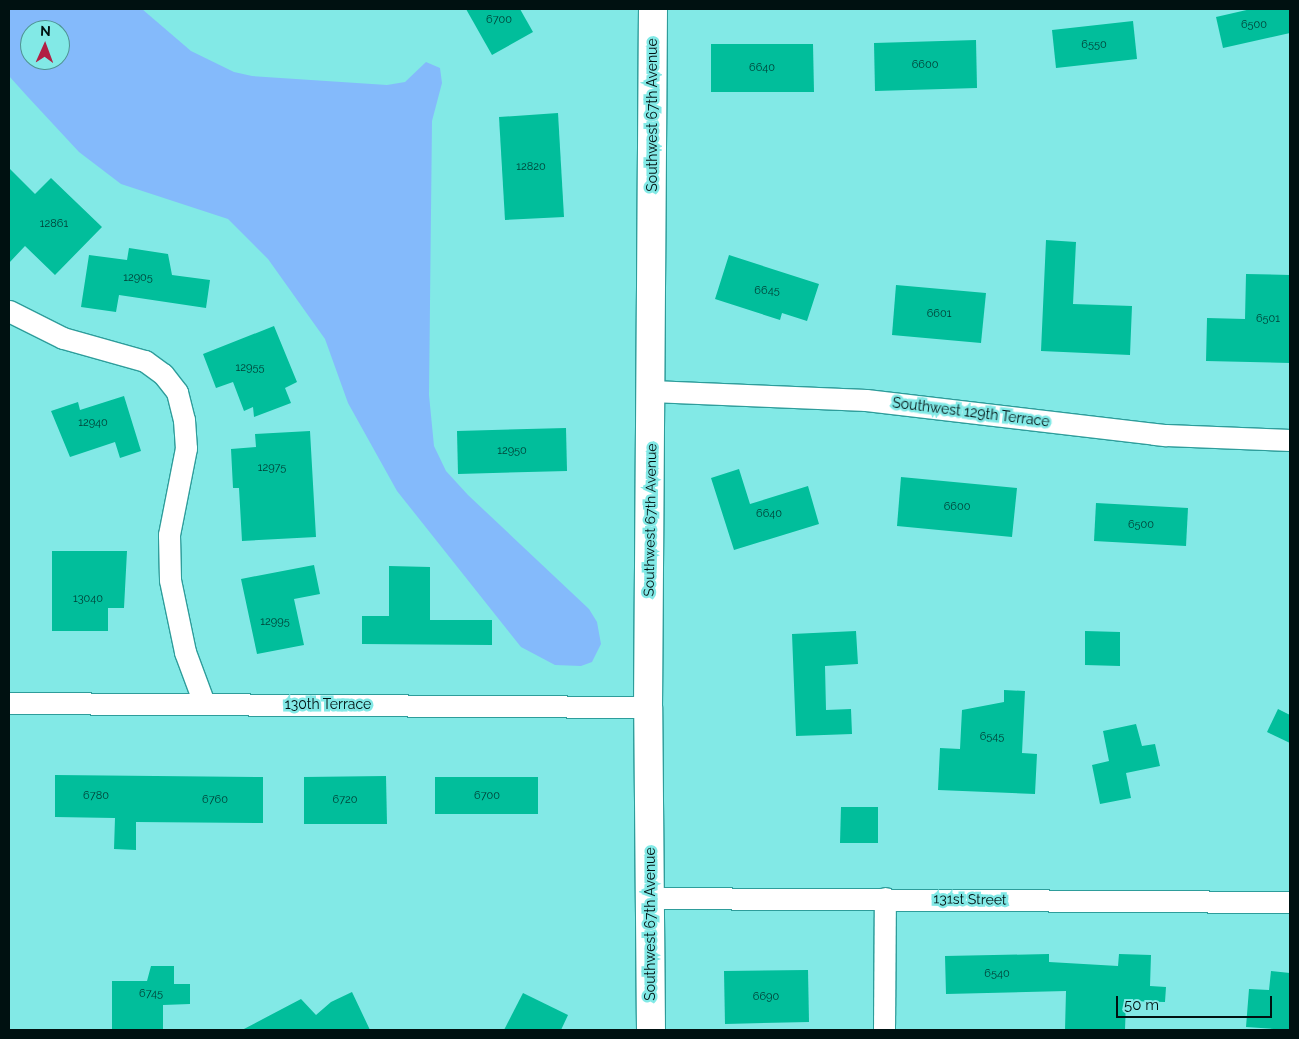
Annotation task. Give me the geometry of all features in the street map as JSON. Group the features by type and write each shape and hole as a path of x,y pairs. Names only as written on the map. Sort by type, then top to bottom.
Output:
{"main road":[{"name":"Southwest 67th Avenue","path":"651,1030 648,707 653,9"}],"street":[{"path":"9,311 42,330 145,361 163,374 178,392 184,420 186,448 169,535 170,580 185,652 204,703"},
{"name":"Southwest 129th Terrace","path":"651,391 866,400 1166,435 1290,440"},
{"name":"130th Terrace","path":"9,703 648,707"},
{"name":"131st Street","path":"650,898 1290,902"},
{"path":"884,1030 885,898"}],"water":[{"path":"9,9 142,9 191,51 234,72 252,76 387,85 405,82 426,62 440,68 442,83 432,121 429,395 434,446 446,471 468,495 589,609 597,622 601,644 592,662 581,666 555,665 521,647 397,491 348,403 325,339 268,259 228,219 121,184 79,152 9,76"}],"building":[{"path":"466,9 520,9 533,32 492,55"},
{"path":"1251,9 1290,9 1290,33 1223,48 1216,17"},
{"path":"1133,21 1137,59 1056,68 1052,30"},
{"path":"976,40 977,88 875,91 874,43"},
{"path":"711,44 813,44 814,92 711,92"},
{"path":"558,113 564,217 505,220 499,117"},
{"path":"9,168 35,194 51,178 102,227 55,275 25,246 9,263"},
{"path":"1046,240 1076,242 1073,304 1132,306 1130,355 1041,351"},
{"path":"129,248 168,254 172,275 210,280 206,308 119,295 116,312 81,307 89,255 127,260"},
{"path":"729,255 819,284 807,321 782,313 780,320 715,299"},
{"path":"1246,274 1290,275 1290,363 1206,361 1207,318 1245,319"},
{"path":"896,285 986,293 981,343 892,335"},
{"path":"274,326 297,382 285,388 291,403 254,417 253,407 244,411 233,382 216,388 203,354"},
{"path":"124,396 141,451 120,458 115,442 70,457 51,411 78,402 80,410"},
{"path":"566,428 567,471 458,474 457,431"},
{"path":"310,431 316,537 242,541 239,488 233,488 231,449 256,447 255,434"},
{"path":"739,469 750,504 808,486 819,524 734,550 711,478"},
{"path":"901,477 1017,488 1012,537 897,526"},
{"path":"1096,503 1188,508 1186,546 1094,541"},
{"path":"52,551 127,551 124,608 108,608 108,631 52,631"},
{"path":"314,565 320,594 294,599 304,645 257,654 241,579"},
{"path":"389,566 430,567 430,620 492,620 492,645 362,644 362,616 389,616"},
{"path":"856,631 858,664 825,666 826,710 851,709 852,734 796,736 792,634"},
{"path":"1085,631 1120,632 1120,666 1085,665"},
{"path":"1004,690 1025,691 1022,753 1037,754 1035,794 938,790 940,748 960,749 962,710 1004,702"},
{"path":"1278,709 1290,715 1290,743 1267,732"},
{"path":"1136,724 1142,746 1155,744 1160,766 1126,773 1131,798 1100,804 1092,765 1109,761 1103,731"},
{"path":"55,775 263,777 263,823 136,822 136,850 114,849 115,818 55,817"},
{"path":"386,776 387,824 304,824 304,777"},
{"path":"435,777 538,777 538,814 435,814"},
{"path":"841,807 878,807 878,843 840,843"},
{"path":"1049,954 1049,962 1118,966 1119,954 1151,955 1150,986 1166,987 1165,1002 1126,1001 1125,1030 1065,1030 1066,991 946,994 945,956"},
{"path":"151,966 174,966 174,984 190,984 190,1004 163,1005 163,1030 112,1030 112,981 147,981"},
{"path":"808,970 809,1022 725,1024 724,971"},
{"path":"1271,971 1290,973 1290,1030 1246,1027 1249,989 1269,990"},
{"path":"352,992 370,1030 242,1030 301,999 316,1015 331,1002"},
{"path":"523,993 568,1015 561,1030 504,1030"}]}
